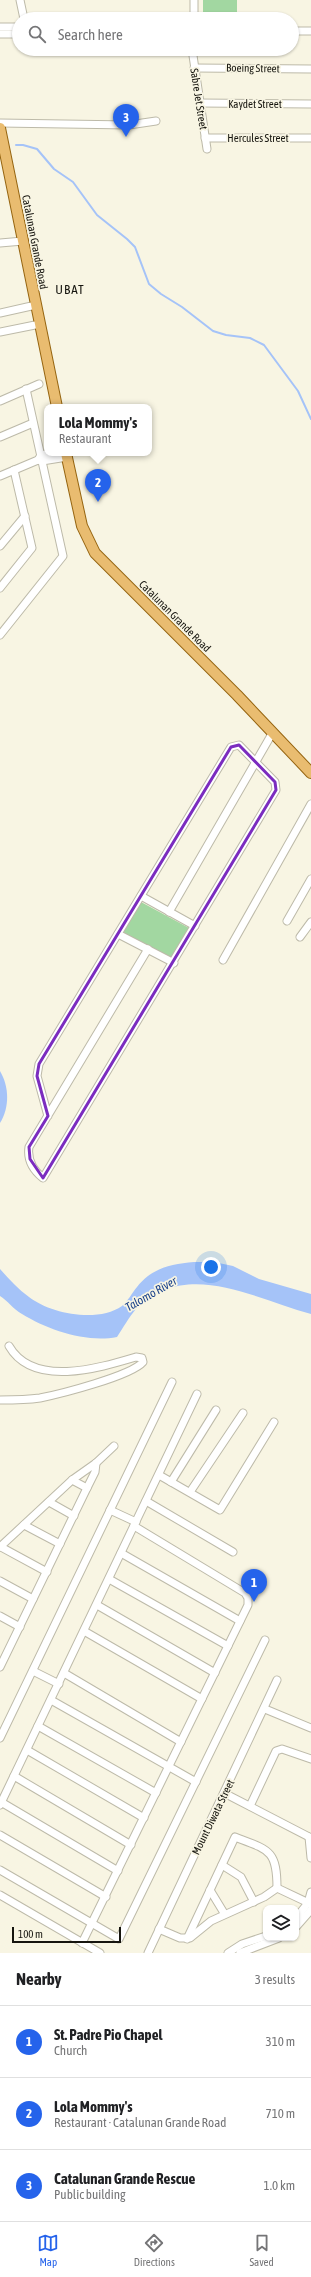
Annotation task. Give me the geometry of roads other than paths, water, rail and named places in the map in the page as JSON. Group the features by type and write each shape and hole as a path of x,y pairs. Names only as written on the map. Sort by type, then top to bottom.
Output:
{"main road":[{"name":"Catalunan Grande Road","path":"0,128 56,404"},
{"name":"Catalunan Grande Road","path":"67,456 82,526 95,553 273,732 311,773"}],"street":[{"path":"20,0 23,12"},
{"path":"194,0 194,12"},
{"path":"0,27 12,27"},
{"path":"299,31 311,31"},
{"path":"0,34 12,34"},
{"name":"Sabre Jet Street","path":"193,56 207,149"},
{"name":"Boeing Street","path":"194,68 311,69"},
{"name":"Kaydet Street","path":"200,103 311,104"},
{"path":"0,123 129,125 156,121"},
{"name":"Hercules Street","path":"205,138 311,138"},
{"path":"0,243 23,241"},
{"path":"0,313 36,305"},
{"path":"0,332 40,324"},
{"path":"0,401 39,384"},
{"path":"0,635 64,556 40,459 26,390"},
{"path":"0,438 33,423"},
{"path":"0,476 46,456"},
{"path":"40,459 60,456"},
{"path":"0,588 32,548 14,470"},
{"path":"0,546 25,516"},
{"path":"169,912 273,732"},
{"path":"48,1116 37,1068 231,747 236,744 242,746 275,782 276,790 174,963 43,1178 33,1167 28,1153 32,1140 48,1116 148,949"},
{"path":"223,960 311,804"},
{"path":"287,921 311,879"},
{"path":"141,896 195,926"},
{"path":"300,937 311,922"},
{"path":"118,934 174,963"},
{"path":"0,1400 20,1400 58,1394 107,1379 143,1362 142,1358 136,1357 94,1369 48,1370 27,1366 9,1346"},
{"path":"0,1738 172,1382"},
{"path":"118,1871 1,1803 197,1394"},
{"path":"171,1482 216,1410"},
{"path":"190,1492 243,1413"},
{"path":"158,1475 220,1510 274,1422"},
{"path":"47,1572 0,1547 72,1480 96,1463 114,1446"},
{"path":"0,1667 95,1472 96,1463"},
{"path":"72,1480 87,1488"},
{"path":"146,1501 233,1552"},
{"path":"49,1502 74,1516"},
{"path":"82,1943 182,1742 248,1604 248,1598 245,1593 110,1510"},
{"path":"24,1525 60,1544"},
{"path":"121,1553 240,1621"},
{"path":"109,1579 228,1646"},
{"path":"0,1581 33,1599"},
{"path":"97,1605 215,1673"},
{"path":"0,1616 20,1627"},
{"path":"84,1631 202,1699"},
{"path":"0,1870 119,1939 265,1640"},
{"path":"0,1650 7,1654"},
{"path":"33,1670 59,1684"},
{"path":"64,1673 182,1742"},
{"name":"Mount Diwata Street","path":"148,1953 277,1680"},
{"path":"51,1700 196,1782"},
{"path":"265,1708 311,1728"},
{"path":"38,1726 156,1793"},
{"path":"27,1750 144,1818"},
{"path":"250,1806 278,1750 311,1759"},
{"path":"14,1776 131,1845"},
{"path":"224,1793 310,1838 311,1858"},
{"path":"0,1835 106,1897"},
{"path":"187,1939 236,1837 269,1853 274,1858 277,1869 277,1888"},
{"path":"222,1865 241,1877 254,1902"},
{"path":"159,1928 180,1938 187,1939 195,1936 205,1926 224,1913 254,1902 277,1888"},
{"path":"277,1888 309,1903"},
{"path":"210,1890 224,1913"},
{"path":"299,1915 309,1903 311,1892"},
{"path":"1,1898 100,1953"},
{"path":"299,1924 311,1910"},
{"path":"240,1953 263,1938"},
{"path":"228,1953 234,1948 265,1941"}],"water":[{"path":"0,1071 7,1090 7,1103 0,1123"},
{"name":"Talomo River","path":"214,1262 233,1266 259,1279 311,1294 311,1314 244,1292 221,1287 199,1284 177,1286 156,1294 136,1309 117,1337 93,1338 68,1334 43,1325 19,1312 0,1296 0,1269 25,1294 38,1303 49,1308 75,1314 100,1314 112,1311 122,1306 135,1289 149,1275 156,1271 178,1264"}],"waterway":[{"path":"16,145 23,145 37,149 54,169 73,182 97,215 135,247 149,284 161,294 182,307 213,331 226,335 250,338 264,345 298,391 311,419"}],"place":[{"name":"Catalunan Grande Rescue","path":"126,137"},
{"name":"Lola Mommy's","path":"98,502"},
{"name":"St. Padre Pio Chapel","path":"254,1602"}],"district":[{"name":"UBAT","path":"70,289"}]}
